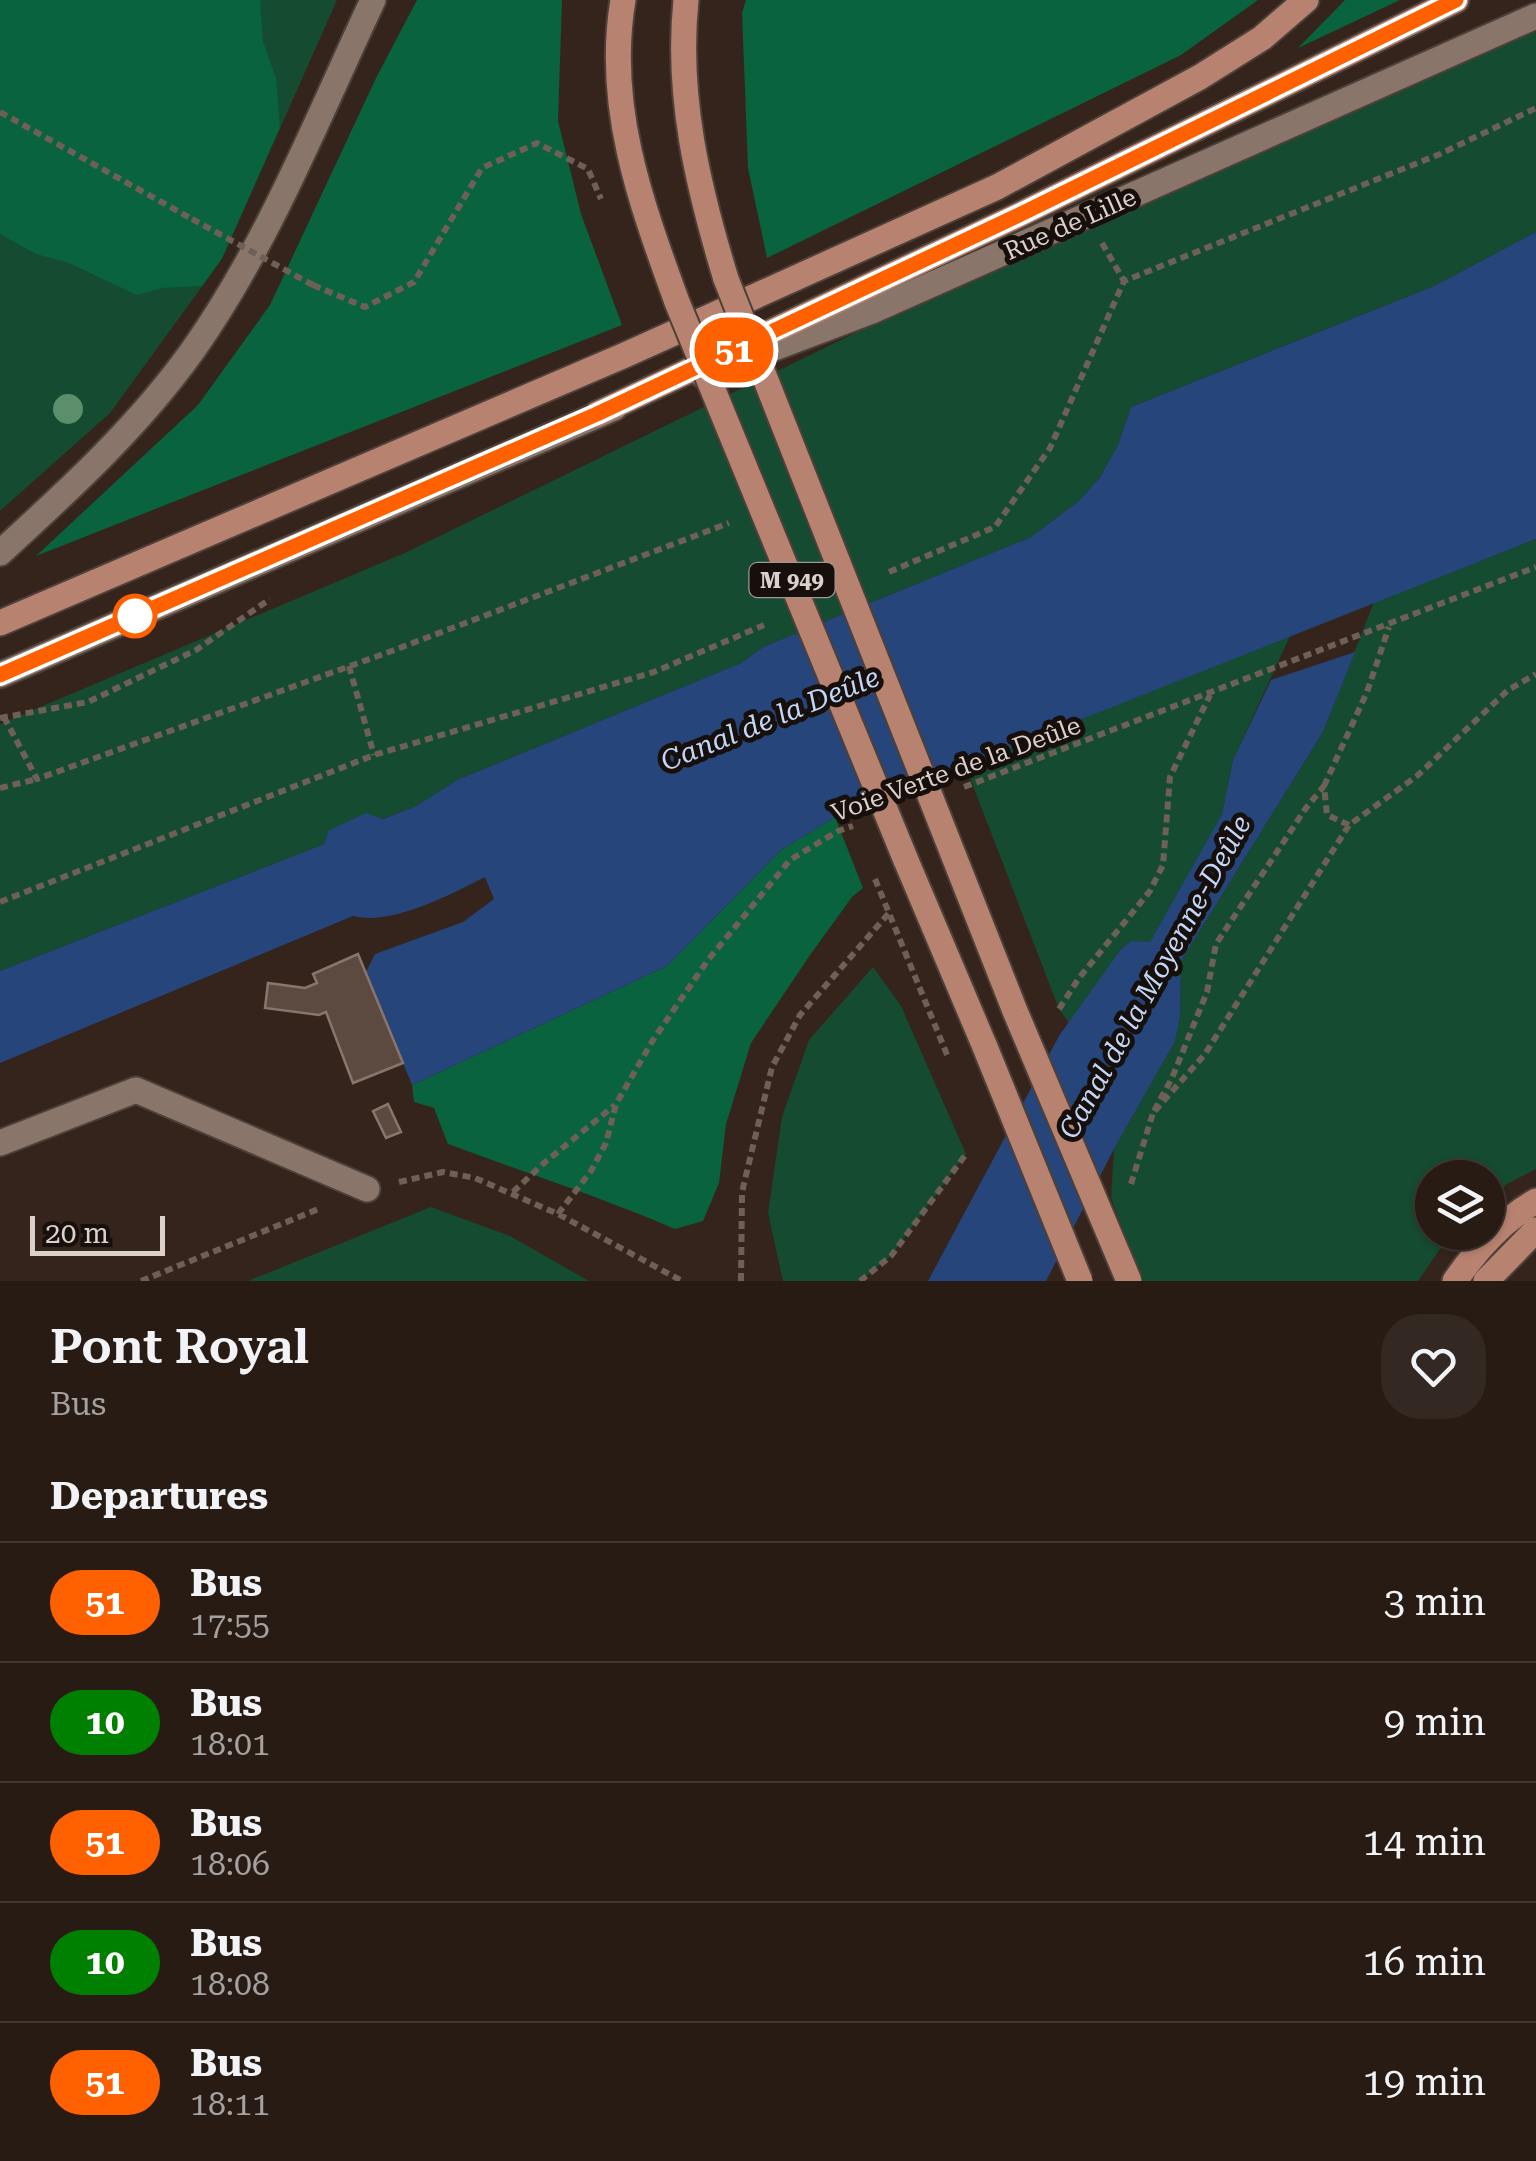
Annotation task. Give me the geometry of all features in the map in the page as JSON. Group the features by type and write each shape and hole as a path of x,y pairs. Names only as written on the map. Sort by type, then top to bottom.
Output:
{"main road":[{"name":"M 949","path":"623,0 618,55 623,131 639,194 677,302 1080,1281"},
{"path":"686,0 687,111 706,213 726,279 1009,994 1129,1281"},
{"path":"0,623 625,355 997,187 1216,67 1262,38 1306,0"},
{"path":"597,414 1021,214 1456,0"},
{"path":"1455,1281 1472,1256 1499,1229 1536,1201"},
{"path":"1486,1281 1536,1230"}],"street":[{"path":"0,553 88,472 139,418 217,315 264,234 372,0"},
{"name":"Rue de Lille","path":"0,675 597,414 872,310 1536,16"},
{"path":"0,1143 136,1090 367,1189"}],"path":[{"path":"889,572 995,527 1050,448 1124,281 1440,154 1536,108"},
{"path":"0,112 313,285 365,308 414,282 482,168 537,142 588,169 603,202"},
{"path":"1097,233 1124,281"},
{"path":"0,788 389,652 735,520"},
{"name":"Voie Verte de la Deûle","path":"958,790 1536,567"},
{"path":"0,902 374,755 654,672 764,625"},
{"path":"1131,1184 1153,1113 1172,1078 1207,992 1216,944 1324,786 1367,692 1389,626"},
{"path":"349,666 374,755"},
{"path":"1153,1113 1205,1054 1349,825 1417,776 1508,690 1536,674"},
{"path":"1059,1009 1079,978 1150,891 1163,865 1170,777 1210,695"},
{"path":"0,718 4,716 36,778"},
{"path":"1324,786 1326,815 1349,825"},
{"name":"Voie Verte de la Deûle","path":"558,1214 591,1172 606,1143 616,1104 664,1024 748,908 790,860 838,830 856,825"},
{"path":"740,1281 742,1192 772,1066 800,1015 890,913"},
{"path":"514,1192 544,1162 616,1104"},
{"path":"860,1281 891,1256 966,1154"},
{"path":"141,1281 367,1189 443,1172 514,1192 682,1281"}],"green space":[{"path":"0,0 337,0 222,259 110,413 0,511"},
{"path":"0,0 260,0 263,42 276,78 280,127 222,258 202,286 162,288 137,295 69,263 36,254 0,234"},
{"path":"417,0 562,0 558,121 581,214 622,325 36,556 198,405 270,305 376,78"},
{"path":"746,0 1258,0 1181,55 767,258 748,168 742,13"},
{"path":"1345,0 1400,0 1298,48"},
{"path":"1536,16 1536,232 1434,286 1131,407 1118,445 1100,477 1080,500 1031,537 763,647 741,663 457,780 416,806 382,819 328,831 324,844 0,971 0,724 407,552 1152,188"},
{"path":"1536,539 1536,1169 1505,1186 1505,1160 1415,1160 1415,1250 1439,1250 1418,1281 1142,1281 1111,1198 1114,1149 1175,1040 1180,1017 1181,961 1323,732 1374,602"},
{"path":"1290,636 1233,760 1222,814 1150,943 1131,941 1121,949 1069,1023 1059,1009 965,765"},
{"path":"835,817 863,888 852,897 810,955 751,1043 726,1124 719,1183 703,1221 675,1229 448,1144 434,1108 414,1102 412,1085 667,966 781,850"},
{"path":"873,967 901,1006 966,1154 891,1256 860,1281 783,1281 768,1213 782,1117 809,1040"},
{"path":"431,1207 510,1236 589,1281 248,1281"}],"water":[{"name":"Canal de la Deûle","path":"1536,232 1536,539 835,817 781,850 667,966 412,1085 366,972 375,954 463,922 494,899 485,877 402,913 353,916 0,1063 0,971 324,844 328,831 366,813 383,819 416,806 457,780 741,663 763,647 1031,537 1080,500 1100,477 1118,445 1131,407 1434,286"},
{"name":"Canal de la Moyenne-Deûle","path":"1355,652 1323,732 1181,961 1180,1017 1175,1041 1046,1281 928,1281 1059,1036 1121,949 1131,941 1150,942 1222,814 1233,760 1271,680"}],"building":[{"path":"358,954 403,1063 353,1083 326,1012 319,1015 265,1008 268,983 305,988 317,983 313,974"},
{"path":"388,1104 401,1132 386,1138 373,1111"}],"bus line":[{"name":"51","path":"0,675 597,414 1021,214 1456,0"}]}
